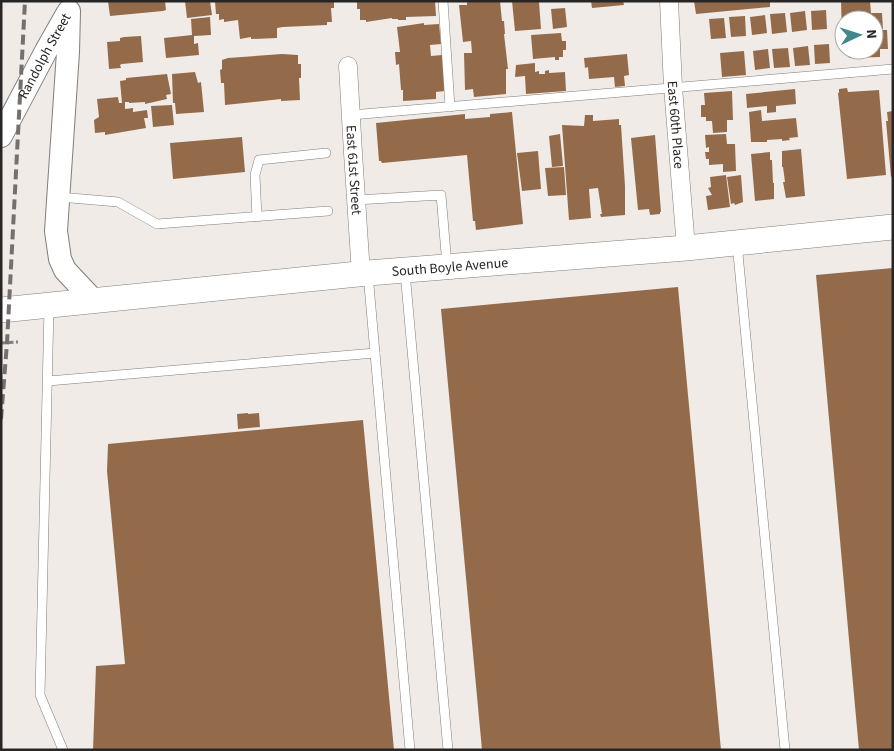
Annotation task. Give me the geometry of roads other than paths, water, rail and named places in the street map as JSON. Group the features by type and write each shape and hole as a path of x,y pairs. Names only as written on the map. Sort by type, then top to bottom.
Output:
{"main road":[{"name":"South Boyle Avenue","path":"5,310 365,274 686,248 893,227"}],"street":[{"name":"East 60th Place","path":"668,1 686,248"},
{"name":"Randolph Street","path":"1,136 69,6"},
{"path":"69,6 68,52 56,231 60,259 65,270 94,301"},
{"name":"East 61st Street","path":"348,66 356,200 365,274"}],"lane":[{"path":"443,1 450,107"},
{"path":"351,116 893,69"},
{"path":"257,217 255,175 259,160 326,153"},
{"path":"356,200 441,195 447,268"},
{"path":"58,197 118,202 157,224 328,210"},
{"path":"737,243 785,750"},
{"path":"405,271 448,750"},
{"path":"365,274 375,354 410,750"},
{"path":"49,306 40,695 63,750"},
{"path":"48,381 375,354"}],"railway":[{"path":"1,419 7,343 25,1"}]}
